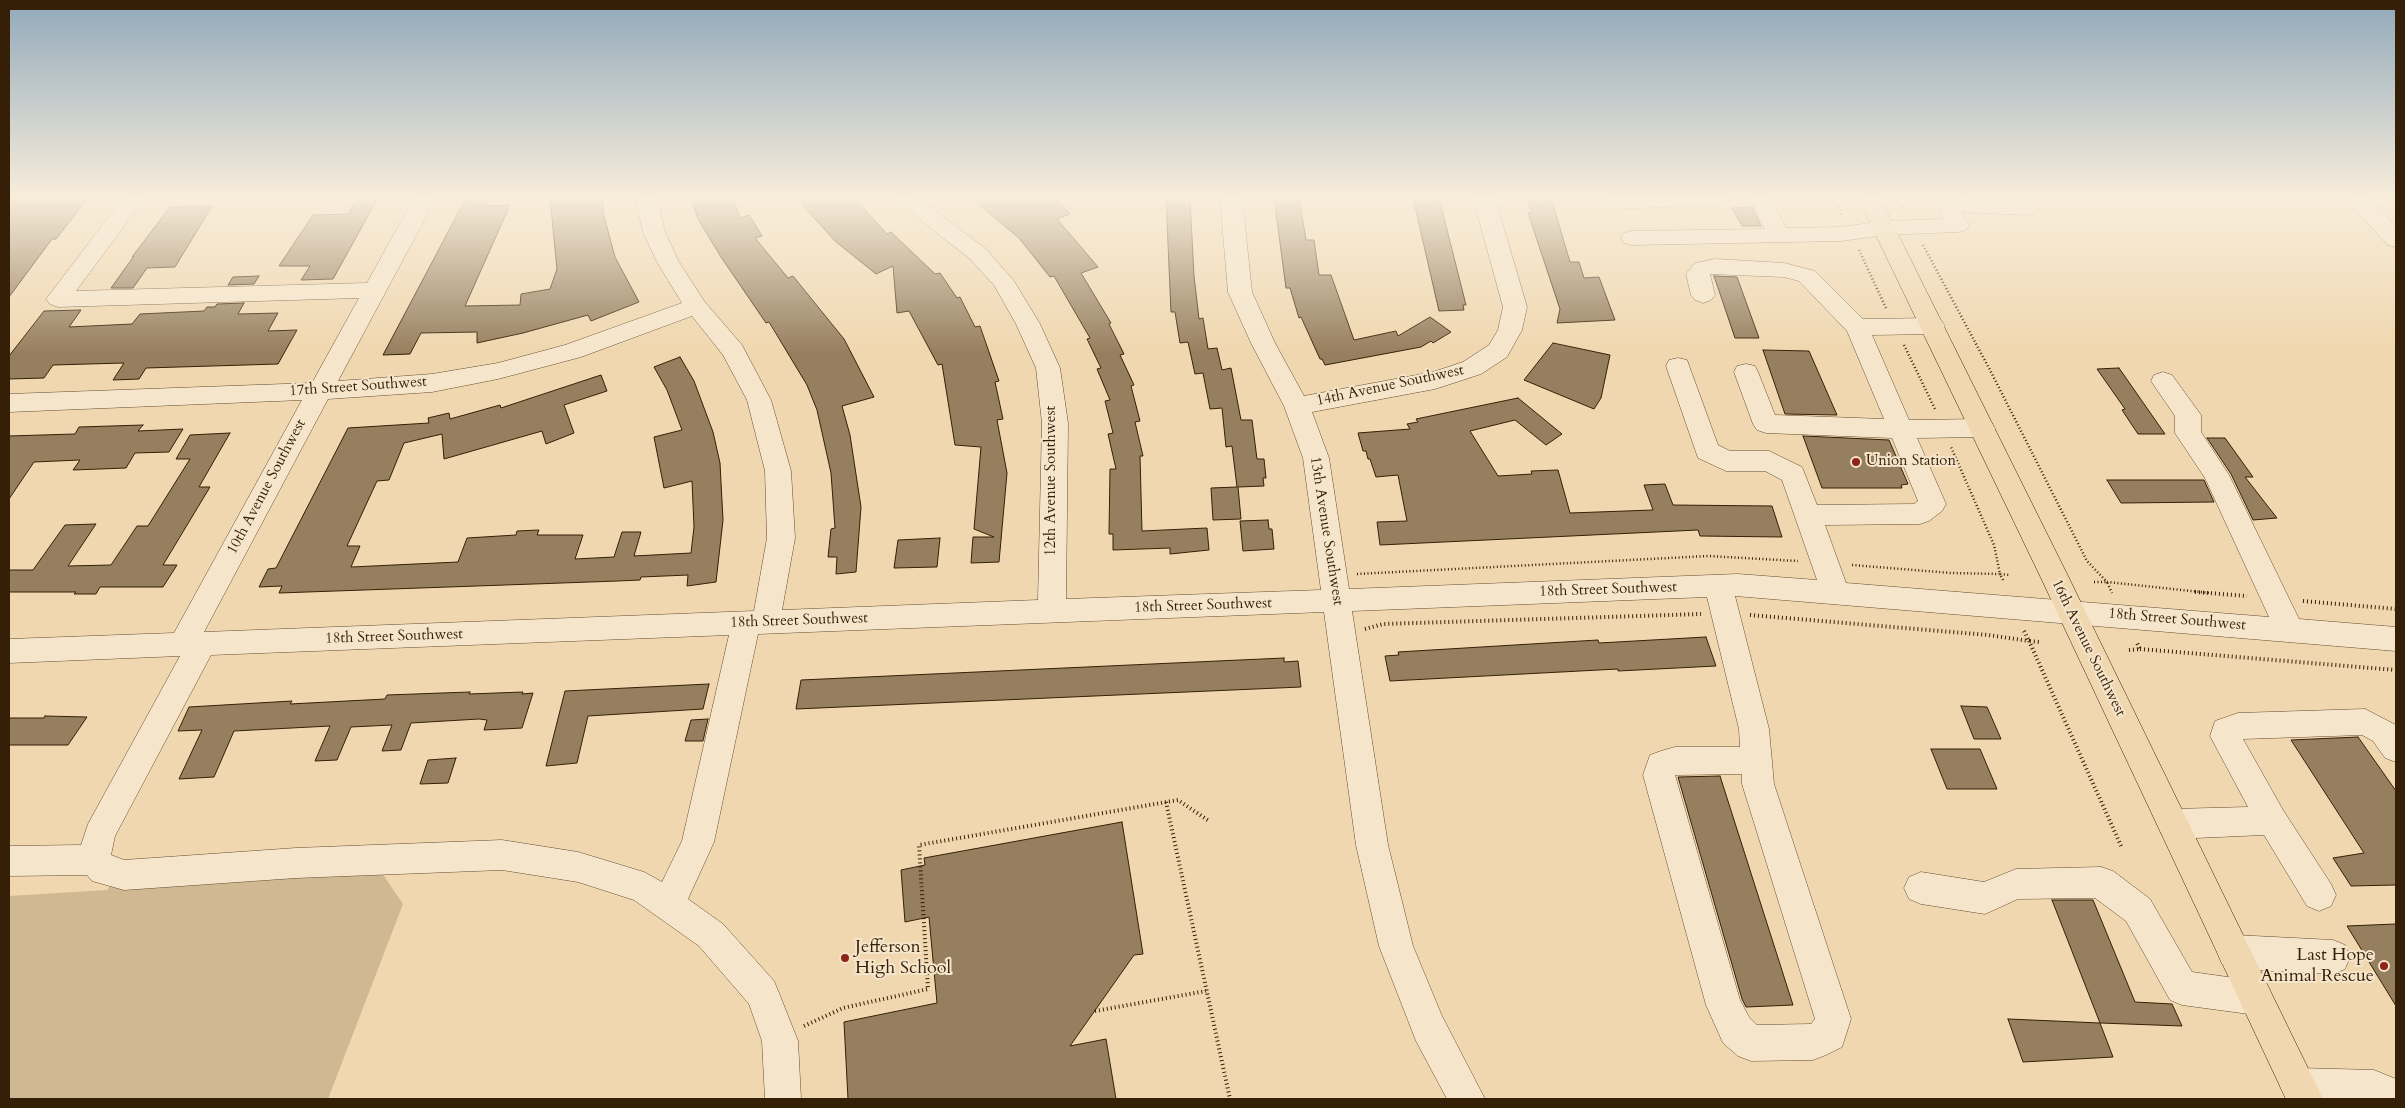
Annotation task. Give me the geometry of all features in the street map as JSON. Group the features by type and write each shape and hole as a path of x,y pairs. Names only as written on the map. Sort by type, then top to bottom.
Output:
{"main road":[{"name":"16th Avenue Southwest","path":"1907,250 1933,326 2301,1092"}],"street":[{"path":"95,250 58,299 374,290"},
{"name":"10th Avenue Southwest","path":"94,860 99,834 192,644 320,391 396,250"},
{"path":"662,250 696,306 733,351 759,400 778,471 781,538 756,623 698,842 668,905"},
{"name":"12th Avenue Southwest","path":"972,250 1003,281 1028,324 1048,368 1055,423 1052,612"},
{"name":"13th Avenue Southwest","path":"1236,250 1240,292 1263,344 1297,406 1316,458 1346,590 1359,760 1372,845 1396,946 1429,1028 1466,1099"},
{"name":"14th Avenue Southwest","path":"1297,406 1435,380 1472,368 1498,351 1510,330 1515,307 1499,250"},
{"path":"1703,295 1697,274 1703,268 1715,266 1784,270 1807,276 1857,327 1933,504 1920,514 1808,515"},
{"name":"17th Street Southwest","path":"9,403 320,391 432,383 498,371 572,352 696,306"},
{"path":"1857,327 1933,326"},
{"path":"1678,366 1707,451 1726,461 1770,461 1793,474 1836,593"},
{"path":"1746,372 1766,424 1901,429 1982,428"},
{"path":"2162,381 2188,415 2188,433 2216,475 2290,630"},
{"name":"18th Street Southwest","path":"9,652 1052,612 1346,590 1721,600 1738,585 2396,639"},
{"path":"1721,600 1754,729 1758,784 1833,1019 1829,1034 1813,1042 1751,1042 1736,1030 1724,1005 1659,775 1661,765 1675,761 1756,760"},
{"path":"2319,895 2272,820 2224,736 2226,730 2238,726 2365,722 2384,732 2396,748"},
{"path":"2173,824 2272,820"},
{"path":"9,861 94,860 104,870 124,875 286,864 502,855 578,867 644,888 711,935 762,993 780,1041 783,1099"},
{"path":"1921,888 1984,898 2016,884 2101,882 2138,910 2182,988 2256,998"},
{"path":"2234,952 2333,957"},
{"path":"2301,1092 2374,1088 2396,1098"}],"path":[{"path":"1859,250 1943,428 1994,545 2003,580"},
{"path":"1914,250 1986,362 2087,561 2107,582 2112,593"},
{"path":"1346,590 1356,574 1708,556 1825,562 1951,573 2010,575"},
{"path":"2094,582 2107,582"},
{"path":"1365,629 1383,624 1589,616 1721,600 1778,617 1988,635 2007,640 2040,642"},
{"path":"2024,630 2122,848"},
{"path":"2136,641 2140,649"},
{"path":"2129,650 2140,649 2396,670"},
{"path":"812,1021 843,1008 928,989 919,846 1178,800 1209,821"},
{"path":"1166,802 1230,1099"},
{"path":"1095,1011 1206,990"}],"shaded area":[{"path":"380,870 403,904 328,1099 9,1099 9,896 107,890 110,886"}],"building":[{"path":"9,250 44,250 9,297"},
{"path":"138,250 185,250 175,267 147,268 133,288 111,288 134,256 132,257"},
{"path":"290,250 349,250 333,279 301,280 310,266 279,266"},
{"path":"439,250 490,250 465,306 520,305 521,294 550,289 557,269 555,250 613,250 639,302 591,321 588,315 523,333 477,343 477,332 421,333 410,354 383,355"},
{"path":"717,250 765,250 788,278 793,276 844,339 874,397 842,406 850,435 861,507 856,572 836,574 837,557 828,557 831,529 835,528 831,473 817,410 807,385 769,322 766,323"},
{"path":"846,250 910,250 935,274 940,273 957,298 960,297 975,327 980,326 999,381 995,382 1003,419 997,420 1007,473 999,562 971,563 973,537 994,537 974,529 981,447 955,445 942,364 938,365 909,311 897,313 893,266 876,274"},
{"path":"1028,250 1083,250 1098,267 1081,273 1111,323 1109,324 1124,354 1120,355 1134,385 1131,386 1140,421 1135,422 1143,456 1140,456 1142,531 1207,528 1209,550 1170,554 1170,548 1113,550 1113,534 1109,534 1110,469 1116,469 1108,434 1113,433 1105,401 1110,400 1097,369 1101,368 1087,339 1090,338 1054,276 1050,277"},
{"path":"1168,250 1193,250 1199,319 1203,318 1208,349 1217,348 1222,370 1231,368 1241,420 1252,420 1257,459 1264,459 1266,478 1263,478 1264,486 1238,487 1241,519 1213,520 1211,488 1237,487 1232,446 1226,447 1222,408 1210,409 1203,373 1195,374 1188,342 1180,343 1175,312 1171,312"},
{"path":"1281,250 1315,250 1319,275 1331,275 1354,340 1396,331 1398,336 1430,317 1451,332 1433,343 1431,341 1421,347 1325,365 1322,359 1320,359 1301,317 1299,318 1290,288 1286,288"},
{"path":"1425,250 1452,250 1466,305 1463,305 1464,310 1439,311"},
{"path":"1540,250 1566,250 1570,262 1579,262 1584,278 1599,277 1615,320 1557,323 1560,309"},
{"path":"259,276 254,284 228,285 233,277"},
{"path":"1714,276 1737,277 1759,338 1735,338"},
{"path":"244,303 238,314 278,313 268,331 297,330 278,364 146,368 139,379 113,380 124,363 53,365 44,378 9,379 9,356 44,311 81,310 69,327 132,324 140,314 204,311 207,307 215,307 217,304"},
{"path":"1553,343 1610,355 1601,398 1594,409 1524,380"},
{"path":"1763,350 1809,351 1837,415 1785,414"},
{"path":"680,357 694,381 713,432 720,463 723,520 716,582 687,586 688,575 641,577 640,580 618,581 279,593 282,586 259,587 268,569 276,568 348,428 429,423 428,418 449,413 450,419 500,405 501,408 601,375 607,391 564,405 574,433 546,444 542,431 444,459 442,434 404,443 389,480 377,481 347,546 360,546 351,567 458,562 467,538 516,535 517,531 539,530 537,535 583,535 575,559 614,557 622,532 641,532 634,556 691,553 694,527 692,481 664,488 654,437 682,430 667,390 654,367"},
{"path":"2119,368 2165,434 2138,434 2122,410 2125,409 2097,369"},
{"path":"1518,398 1562,434 1546,445 1515,420 1470,431 1498,476 1532,474 1531,471 1558,470 1570,513 1653,510 1644,485 1665,484 1673,505 1772,506 1782,537 1700,536 1698,530 1380,545 1377,522 1407,521 1398,475 1376,477 1366,451 1363,451 1358,433 1410,429 1407,424 1418,422 1416,419"},
{"path":"143,425 138,431 183,429 169,452 135,453 126,468 73,470 80,460 34,462 9,499 9,436 75,434 79,427"},
{"path":"230,433 199,487 210,487 163,565 177,565 163,587 100,587 96,594 74,594 76,592 9,592 9,570 33,570 65,525 96,524 68,566 111,565 137,526 148,526 190,459 176,459 190,435"},
{"name":"Union Station","path":"1803,436 1889,440 1908,484 1901,485 1902,488 1822,488"},
{"path":"2207,438 2225,438 2253,477 2245,477 2277,518 2253,520 2231,474"},
{"path":"2107,480 2204,480 2214,502 2121,503"},
{"path":"1268,520 1269,529 1272,529 1274,549 1243,551 1240,521"},
{"path":"940,538 937,567 894,568 898,540"},
{"path":"1706,637 1716,666 1618,671 1618,669 1390,681 1385,656 1399,655 1398,652 1598,640 1599,643"},
{"path":"1284,658 1284,662 1298,661 1301,687 796,709 801,680"},
{"path":"709,684 703,709 588,716 577,763 546,766 565,691"},
{"path":"470,692 469,694 533,693 522,728 484,730 487,720 479,719 411,723 401,750 382,751 392,725 351,727 337,760 315,761 330,726 234,731 214,777 179,779 202,730 178,731 189,707 292,701 290,704 385,699 387,695"},
{"path":"1961,706 1987,707 2001,739 1974,739"},
{"path":"45,716 87,717 68,745 9,745 9,718 44,718"},
{"path":"708,719 703,741 685,741 691,720"},
{"path":"2358,737 2396,791 2396,885 2351,886 2333,858 2364,853 2291,740"},
{"path":"1931,749 1980,749 1997,789 1947,789"},
{"path":"456,758 448,783 420,784 428,760"},
{"path":"1720,776 1793,1005 1746,1007 1742,999 1678,777"},
{"path":"1122,822 1143,954 1134,955 1070,1046 1106,1039 1116,1099 848,1099 844,1022 937,1003 929,917 905,922 901,870 925,865 924,858"},
{"path":"2052,900 2093,900 2135,1002 2172,1004 2182,1026 2100,1023"},
{"name":"Last Hope Animal Rescue","path":"2396,924 2396,1006 2347,926"},
{"path":"2008,1019 2100,1023 2113,1057 2023,1062"}],"place":[{"name":"Union Station","path":"1856,462"},
{"name":"Jefferson High School","path":"845,958"},
{"name":"Last Hope Animal Rescue","path":"2384,966"}]}
